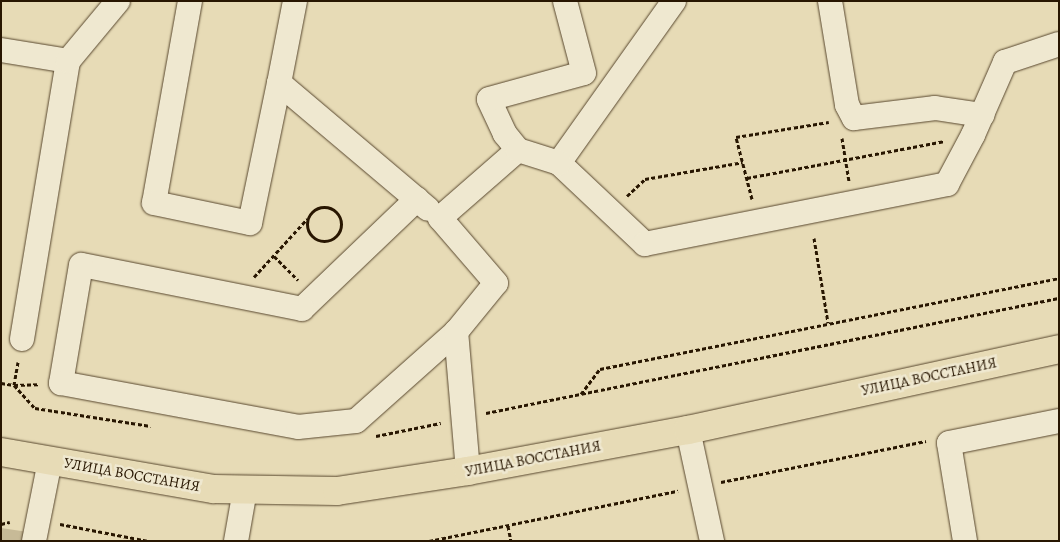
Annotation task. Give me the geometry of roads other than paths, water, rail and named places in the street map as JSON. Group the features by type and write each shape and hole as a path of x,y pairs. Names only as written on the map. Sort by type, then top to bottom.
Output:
{"main road":[{"name":"УЛИЦА ВОССТАНИЯ","path":"1,452 214,489 337,491 468,471 688,430 1059,349"}],"lane":[{"path":"22,339 68,61 118,1"},
{"path":"190,1 154,203 250,223 296,1"},
{"path":"565,1 584,73 489,99 505,134 518,150 559,163 645,244 947,184 978,125 1005,62 1059,44"},
{"path":"559,163 674,1"},
{"path":"830,1 847,105 847,119 935,108 978,125"},
{"path":"1,50 68,61"},
{"path":"279,83 440,218 496,283 456,332 356,421 298,427 61,383 80,265 302,308 417,199"},
{"path":"440,218 518,150"},
{"path":"456,332 468,471"},
{"path":"965,541 949,443 1059,421"},
{"path":"688,430 712,541"},
{"path":"34,541 50,460"},
{"path":"236,541 245,490"}]}
